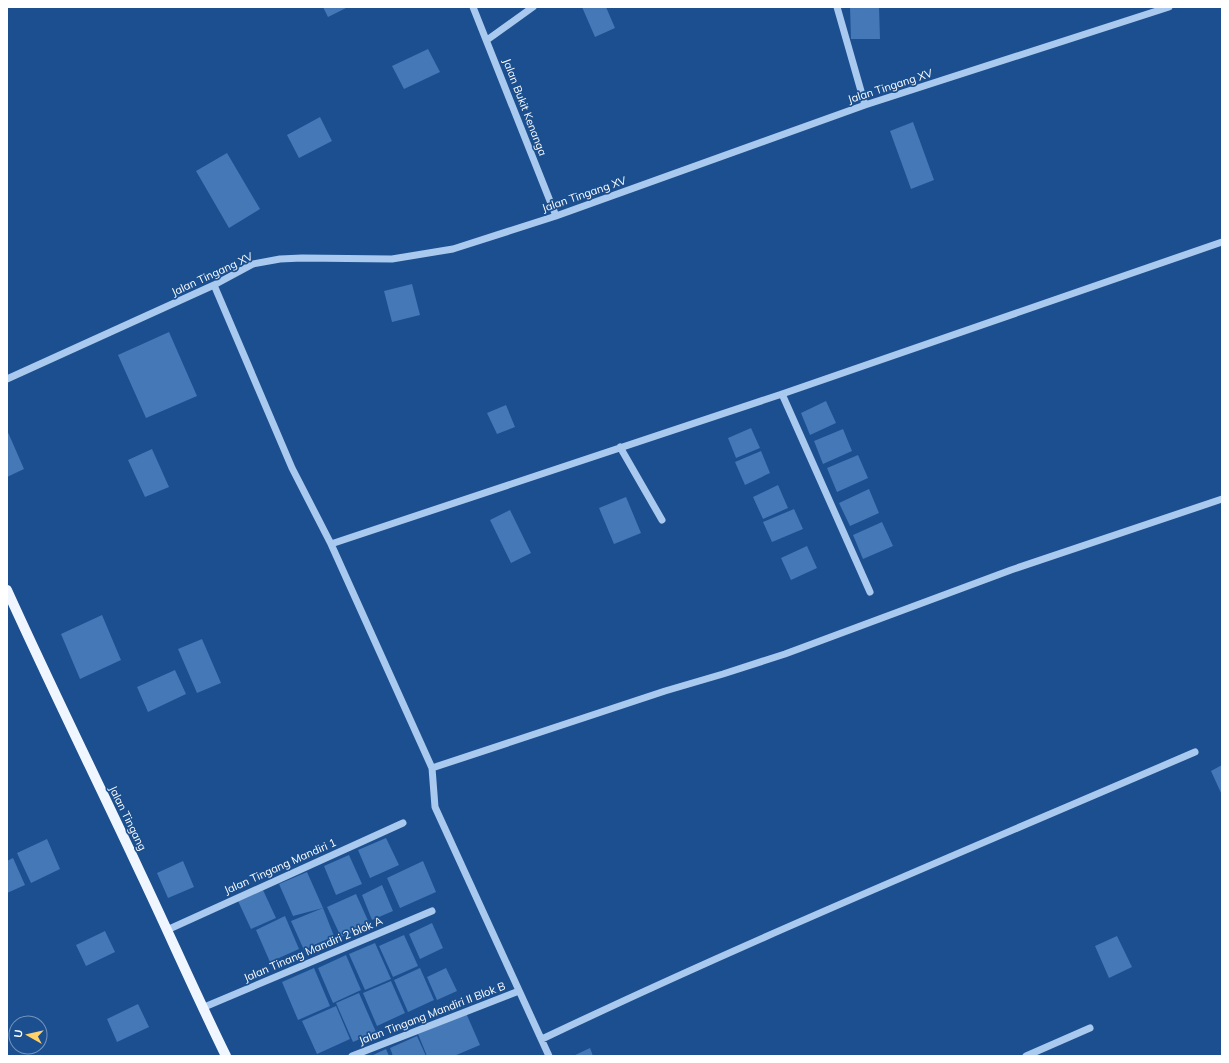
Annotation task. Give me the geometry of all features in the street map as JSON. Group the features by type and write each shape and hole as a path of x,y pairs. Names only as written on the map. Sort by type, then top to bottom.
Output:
{"main road":[{"name":"Jalan Tingang","path":"7,590 44,672 141,872 202,1008 226,1056"}],"street":[{"name":"Jalan Bukit Kenanga","path":"473,7 556,216"},
{"path":"487,40 533,7"},
{"path":"837,7 865,106"},
{"name":"Jalan Tingang XV","path":"7,379 214,286 253,264 280,259 302,258 392,259 453,249 556,216 865,106 1169,7"},
{"path":"331,544 782,394 1222,242"},
{"path":"214,286 292,468 331,544 432,768 435,806 549,1056"},
{"path":"782,394 870,592"},
{"path":"620,447 662,520"},
{"path":"432,768 665,691 785,654 1011,570 1222,499"},
{"path":"542,1039 734,951 1195,752"},
{"name":"Jalan Tingang Mandiri 1","path":"167,930 403,823"},
{"name":"Jalan Tinang Mandiri 2 blok A","path":"202,1008 432,911"},
{"name":"Jalan Tingang Mandiri II Blok B","path":"352,1056 519,991"},
{"path":"1026,1056 1090,1028"}],"building":[{"path":"323,7 348,7 328,17"},
{"path":"582,7 606,7 615,28 595,37"},
{"path":"850,7 879,7 880,39 851,39"},
{"path":"428,49 440,72 404,89 392,66"},
{"path":"320,117 332,141 299,158 287,135"},
{"path":"913,122 934,180 911,189 890,131"},
{"path":"227,153 260,209 229,228 196,171"},
{"path":"412,284 420,315 392,322 384,291"},
{"path":"169,332 197,396 146,418 118,355"},
{"path":"826,401 836,423 810,435 801,413"},
{"path":"506,405 515,427 497,434 487,413"},
{"path":"751,428 760,448 736,458 728,438"},
{"path":"843,429 852,451 823,464 814,441"},
{"path":"7,430 24,469 7,477"},
{"path":"152,449 169,487 145,497 128,460"},
{"path":"761,451 770,473 745,485 735,462"},
{"path":"858,455 868,478 837,492 827,468"},
{"path":"778,485 788,508 763,519 753,497"},
{"path":"869,489 879,513 850,526 839,503"},
{"path":"626,497 641,533 614,544 599,508"},
{"path":"794,509 803,529 772,542 763,522"},
{"path":"510,510 531,553 511,563 490,520"},
{"path":"882,522 893,546 863,559 853,535"},
{"path":"807,546 817,568 791,580 781,558"},
{"path":"102,615 121,660 80,679 61,634"},
{"path":"202,639 221,683 197,693 178,649"},
{"path":"175,670 186,694 148,712 137,687"},
{"path":"1222,765 1222,795 1211,771"},
{"path":"386,838 399,865 370,878 358,850"},
{"path":"47,839 60,869 31,883 17,853"},
{"path":"349,855 362,884 336,895 324,866"},
{"path":"13,858 25,885 7,893 7,861"},
{"path":"183,861 194,887 168,898 157,873"},
{"path":"423,861 436,892 400,908 387,878"},
{"path":"307,872 323,908 293,916 279,884"},
{"path":"382,885 393,911 372,920 362,895"},
{"path":"263,890 276,918 251,929 238,901"},
{"path":"356,894 370,925 341,937 327,907"},
{"path":"323,908 334,936 304,950 291,921"},
{"path":"285,916 299,949 270,962 256,930"},
{"path":"432,923 443,948 420,959 409,934"},
{"path":"105,931 115,952 86,966 76,945"},
{"path":"404,935 418,966 393,977 379,946"},
{"path":"1117,936 1132,967 1109,978 1095,946"},
{"path":"375,943 391,979 365,990 349,954"},
{"path":"346,955 361,990 333,1003 318,968"},
{"path":"314,968 330,1006 298,1020 282,982"},
{"path":"420,968 434,1000 408,1012 394,980"},
{"path":"446,968 457,991 437,1000 427,977"},
{"path":"391,981 405,1013 377,1026 363,993"},
{"path":"359,993 376,1032 353,1042 336,1003"},
{"path":"138,1004 149,1027 117,1042 107,1019"},
{"path":"336,1006 350,1039 317,1054 302,1021"},
{"path":"466,1013 480,1045 454,1056 427,1056 418,1034"},
{"path":"417,1036 426,1056 393,1056 390,1048"},
{"path":"590,1048 593,1056 573,1056"},
{"path":"386,1049 389,1056 371,1056"}]}
